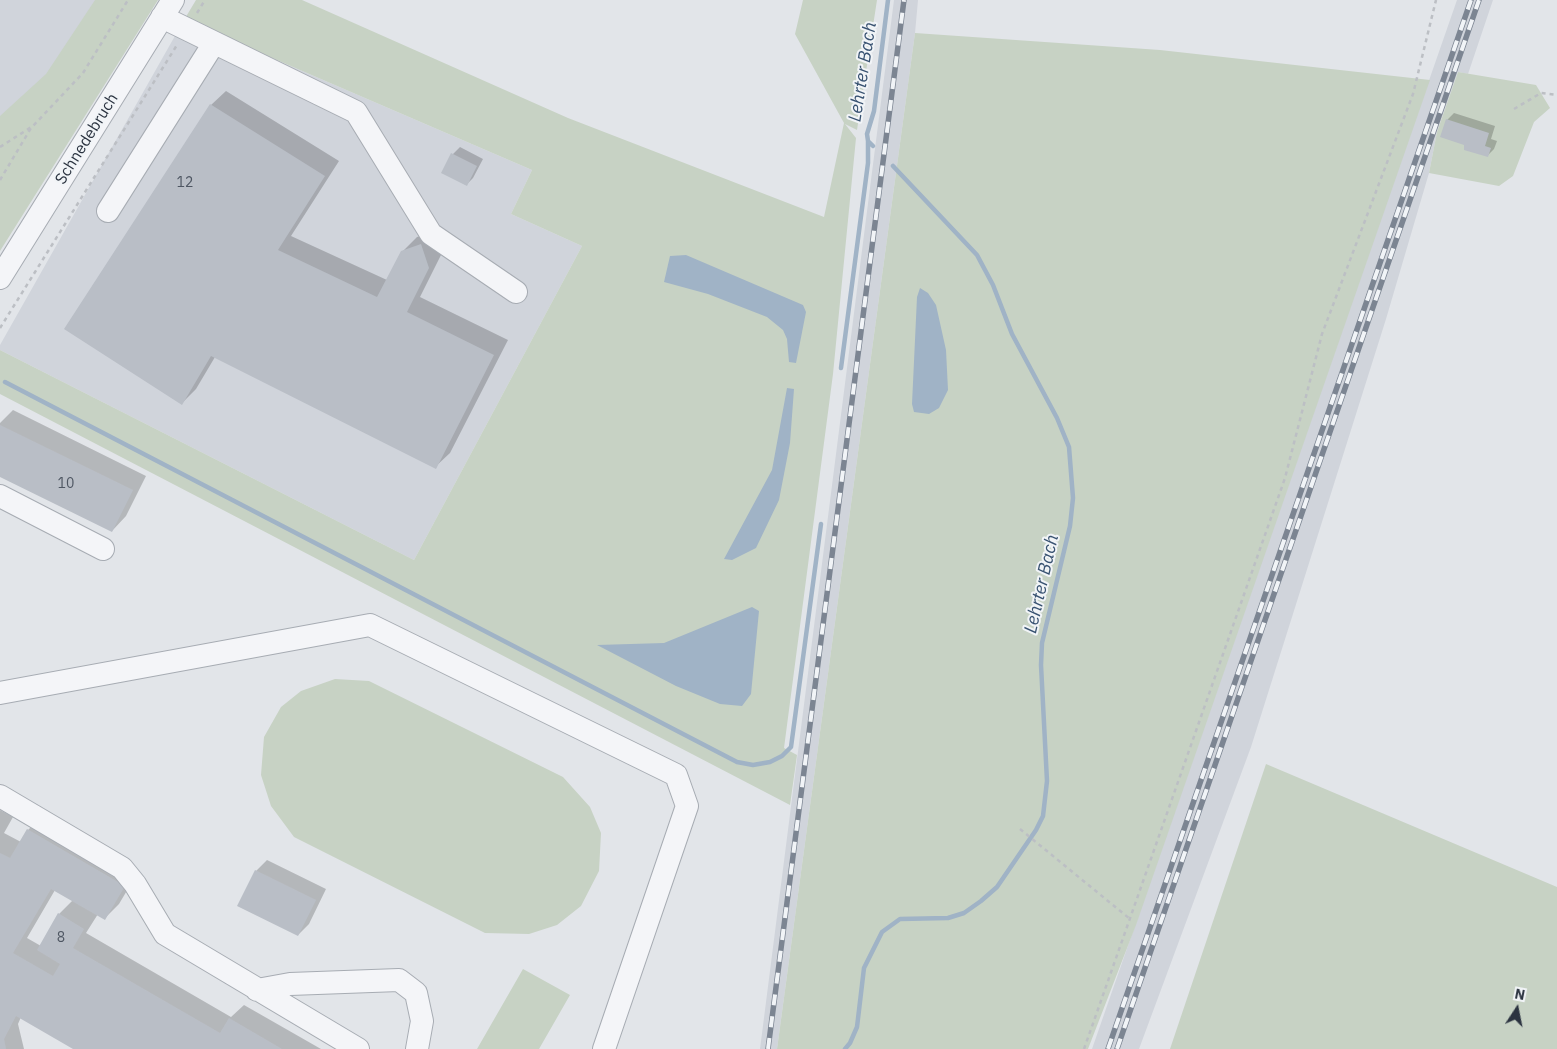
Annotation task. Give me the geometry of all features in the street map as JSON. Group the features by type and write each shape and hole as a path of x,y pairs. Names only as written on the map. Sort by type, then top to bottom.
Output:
{"street":[{"path":"168,9 186,30 356,112 431,234 516,292"},
{"name":"Schnedebruch","path":"0,278 168,9"},
{"path":"108,211 214,43"},
{"path":"0,496 103,549"},
{"path":"0,693 370,625 676,776 687,806 604,1049"},
{"path":"0,796 122,868 135,884 165,934 358,1049"},
{"path":"257,990 290,984 398,980 416,993 422,1022 417,1049"}],"path":[{"path":"0,180 33,126 84,73 128,0"},
{"path":"0,328 205,0"},
{"path":"1084,1049 1285,478 1322,334 1414,94 1436,0"},
{"path":"1514,109 1541,93 1557,95"},
{"path":"0,146 33,126"},
{"path":"1020,829 1130,919"}],"shaded area":[{"path":"0,0 140,0 0,218"},
{"path":"894,0 918,0 915,33 777,1049 760,1049"},
{"path":"1457,0 1493,0 1468,74 1458,72 1437,132 1429,173 1386,319 1251,747 1139,1049 1092,1049"},
{"path":"184,20 532,170 511,214 582,246 414,560 0,350 0,345"}],"green space":[{"path":"95,0 158,0 0,251 0,116 46,74"},
{"path":"196,0 302,0 568,118 824,217 844,123 795,34 803,0 877,0 857,130 845,124 856,138 833,374 784,748 797,755 790,805 0,394 0,350 414,560 582,246 511,214 532,170 184,20"},
{"path":"915,33 1160,50 1430,80 1136,925 1088,1049 777,1049"},
{"path":"1458,72 1536,85 1550,108 1534,122 1513,176 1499,186 1429,173 1437,132"},
{"path":"335,679 369,681 563,777 590,807 601,833 599,871 581,906 557,925 529,934 485,933 294,837 271,806 261,775 264,737 281,707 301,691"},
{"path":"1266,764 1557,887 1557,1049 1170,1049"},
{"path":"523,969 570,995 539,1049 477,1049"}],"water":[{"path":"686,255 803,305 806,312 796,363 789,362 787,339 783,330 767,317 708,294 664,282 670,256"},
{"path":"920,288 928,293 936,305 946,350 948,390 939,408 929,414 914,412 912,404 917,297"},
{"path":"787,388 794,389 790,443 779,500 756,548 732,560 724,559 772,470"},
{"path":"752,607 759,611 751,694 742,706 720,704 676,686 597,645 664,643"}],"building":[{"path":"210,104 325,176 278,250 377,297 401,251 421,244 429,268 407,312 494,355 436,469 211,356 182,405 64,329"},
{"path":"1446,119 1489,133 1485,146 1491,148 1488,157 1464,150 1464,145 1440,137"},
{"path":"451,153 477,166 467,186 441,173"},
{"path":"0,425 133,490 112,532 0,477"},
{"path":"27,829 125,886 105,920 51,889 13,953 53,976 60,964 37,950 58,913 84,929 73,948 220,1033 229,1018 282,1049 73,1049 16,1016 4,1039 6,1049 0,1049 0,853 10,858"},
{"path":"255,870 316,900 298,936 237,906"}],"waterway":[{"name":"Lehrter Bach","path":"873,146 868,141 867,134 874,111 888,0"},
{"path":"841,368 868,163 868,141"},
{"name":"Lehrter Bach","path":"845,1049 850,1043 857,1027 864,968 882,932 900,919 948,918 964,913 981,901 997,887 1036,830 1043,816 1047,781 1041,665 1042,643 1070,526 1073,498 1069,447 1057,418 1012,334 993,285 977,255 893,166"},
{"path":"5,382 737,762 753,765 770,762 782,756 791,747 821,524"}],"railway":[{"path":"768,1049 904,0"},
{"path":"1108,1049 1471,0"},
{"path":"1117,1049 1479,0"}]}
